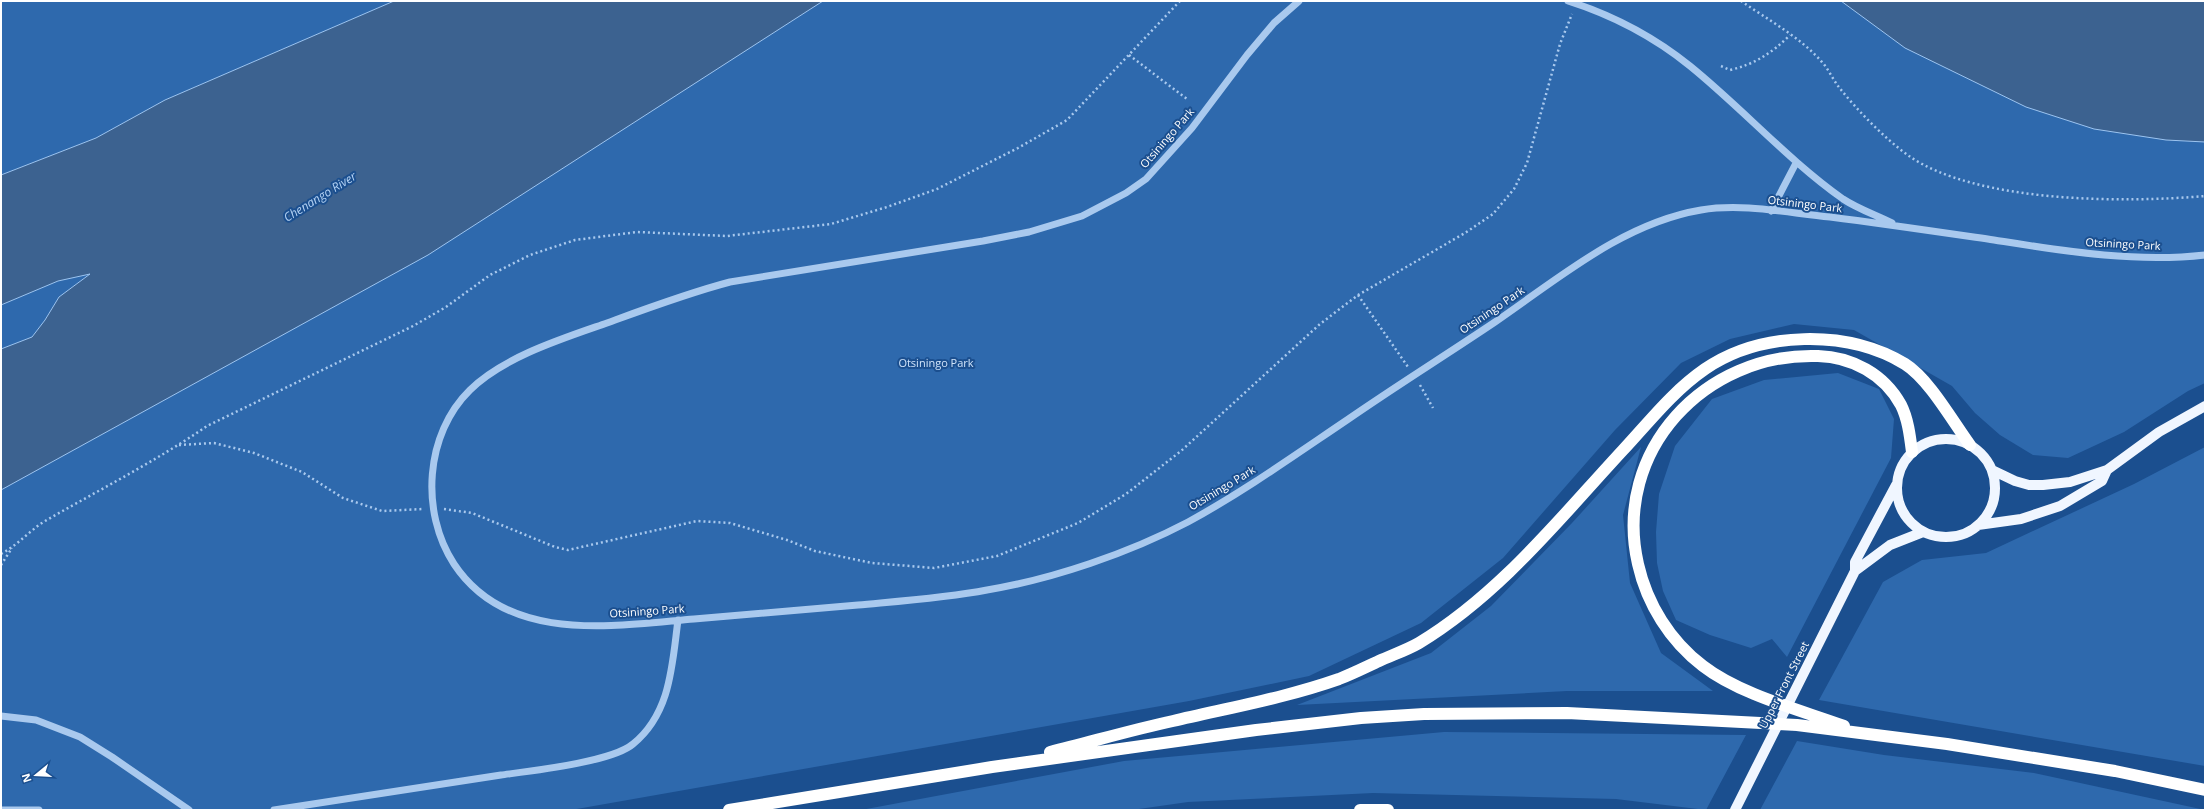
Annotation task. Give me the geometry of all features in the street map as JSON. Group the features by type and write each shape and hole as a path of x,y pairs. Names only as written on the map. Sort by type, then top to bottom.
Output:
{"highway":[{"path":"992,767 1171,721 1274,697 1340,678 1416,644 1463,614 1518,563 1674,394 1706,369 1733,353 1782,340 1809,338 1834,340 1863,346 1905,364 1924,381 1970,445"},
{"path":"1864,733 1769,699 1723,679 1703,666 1682,649 1668,631 1653,607 1641,580 1636,555 1634,531 1640,480 1649,456 1667,428 1699,393 1734,371 1754,364 1800,355 1838,357 1870,372 1883,382 1902,406 1909,429 1912,452"},
{"path":"729,810 992,767 1256,730 1361,718 1424,714 1567,712 1797,725 1864,733 1947,744 2107,770 2205,790"},
{"path":"1360,810 1388,810"}],"main road":[{"name":"Upper Front Street","path":"1992,470 2015,481 2043,485 2070,482 2107,470 2159,432 2205,406"},
{"name":"Upper Front Street","path":"1856,571 1854,562 1896,485 1901,466 1912,452 1931,442 1944,439 1970,445 1984,456 1992,470 1995,482 1994,498 1988,513 1978,525 1967,532 1951,537 1938,537 1923,532 1912,525 1902,512 1897,501 1896,485"},
{"name":"Upper Front Street","path":"1978,525 2021,519 2060,506 2102,481 2107,470"},
{"name":"Upper Front Street","path":"1735,810 1856,571 1890,545 1923,532"}],"lane":[{"name":"Otsiningo Park","path":"1299,1 1274,22 1192,128 1146,179 1126,194 1082,216 1029,232 984,242 723,284 695,291 570,336 518,358 482,380 456,406 438,442 432,480 434,508 440,537 461,574 485,597 523,617 554,625 592,626 941,598 993,590 1046,577 1087,564 1150,540 1189,522 1255,481 1414,374 1469,340 1605,246 1651,225 1700,210 1744,208 1772,211 1898,226 2058,250 2123,258 2160,258 2205,255"},
{"name":"Otsiningo Park","path":"1568,1 1626,24 1649,37 1690,66 1796,163 1845,200 1898,226"},
{"path":"1772,211 1796,163"},
{"path":"274,810 565,765 616,754 632,745 653,723 665,700 671,675 678,620"},
{"path":"1,716 36,720 80,737 189,810"},
{"path":"1,810 40,810"}],"path":[{"path":"1,565 13,548 42,523 179,445 207,426 413,326 446,307 490,275 530,256 575,240 637,232 727,236 831,224 887,207 937,189 1018,148 1067,120 1180,1"},
{"path":"1741,1 1790,35 1821,60 1839,86 1866,118 1910,156 1951,176 1999,188 2076,199 2172,199 2205,196"},
{"path":"179,445 214,443 254,453 302,472 343,498 382,511 434,508 472,513 555,547 568,550 697,521 730,523 787,540 815,551 872,564 934,568 997,556 1078,523 1126,494 1181,451 1320,324 1358,295 1465,233 1493,214 1514,189 1527,163 1560,44 1577,4"},
{"path":"1721,66 1730,70 1750,65 1774,51 1790,35"},
{"path":"1129,54 1187,99"},
{"path":"1358,295 1414,374 1433,408"},
{"path":"1,554 13,548"}],"green space":[{"path":"1,1 394,1 165,100 96,138 1,175"},
{"name":"Otsiningo Park","path":"823,1 2205,1 2205,383 2188,391 2124,432 2068,458 2033,455 2000,435 1975,413 1952,386 1854,330 1794,324 1730,339 1681,363 1615,430 1503,558 1421,623 1309,676 1189,701 571,810 1,810 1,487 751,47"},
{"path":"91,273 59,297 45,320 32,337 1,349 1,305 58,281"},
{"path":"1838,373 1879,389 1894,419 1891,458 1787,657 1772,639 1751,648 1710,635 1676,620 1663,591 1657,563 1656,532 1659,494 1675,446 1712,399 1764,380"},
{"path":"1641,447 1623,515 1630,583 1661,653 1713,691 1567,691 1297,705 1431,653 1491,606 1572,523"},
{"path":"2205,447 2205,766 1819,700 1883,582 1922,560 1986,553 2134,484"},
{"path":"1444,732 1746,735 1706,810 1616,799 1373,793 1188,802 1132,810 861,810 1124,761"},
{"path":"1797,741 1884,755 2034,773 2205,810 1760,810"}],"water":[{"name":"Chenango River","path":"394,1 823,1 428,255 1,490 1,349 32,337 45,320 59,297 90,274 58,281 1,305 1,175 96,138 165,100"},
{"path":"1841,1 2205,1 2205,142 2166,140 2094,129 2026,107 1905,48"}]}
